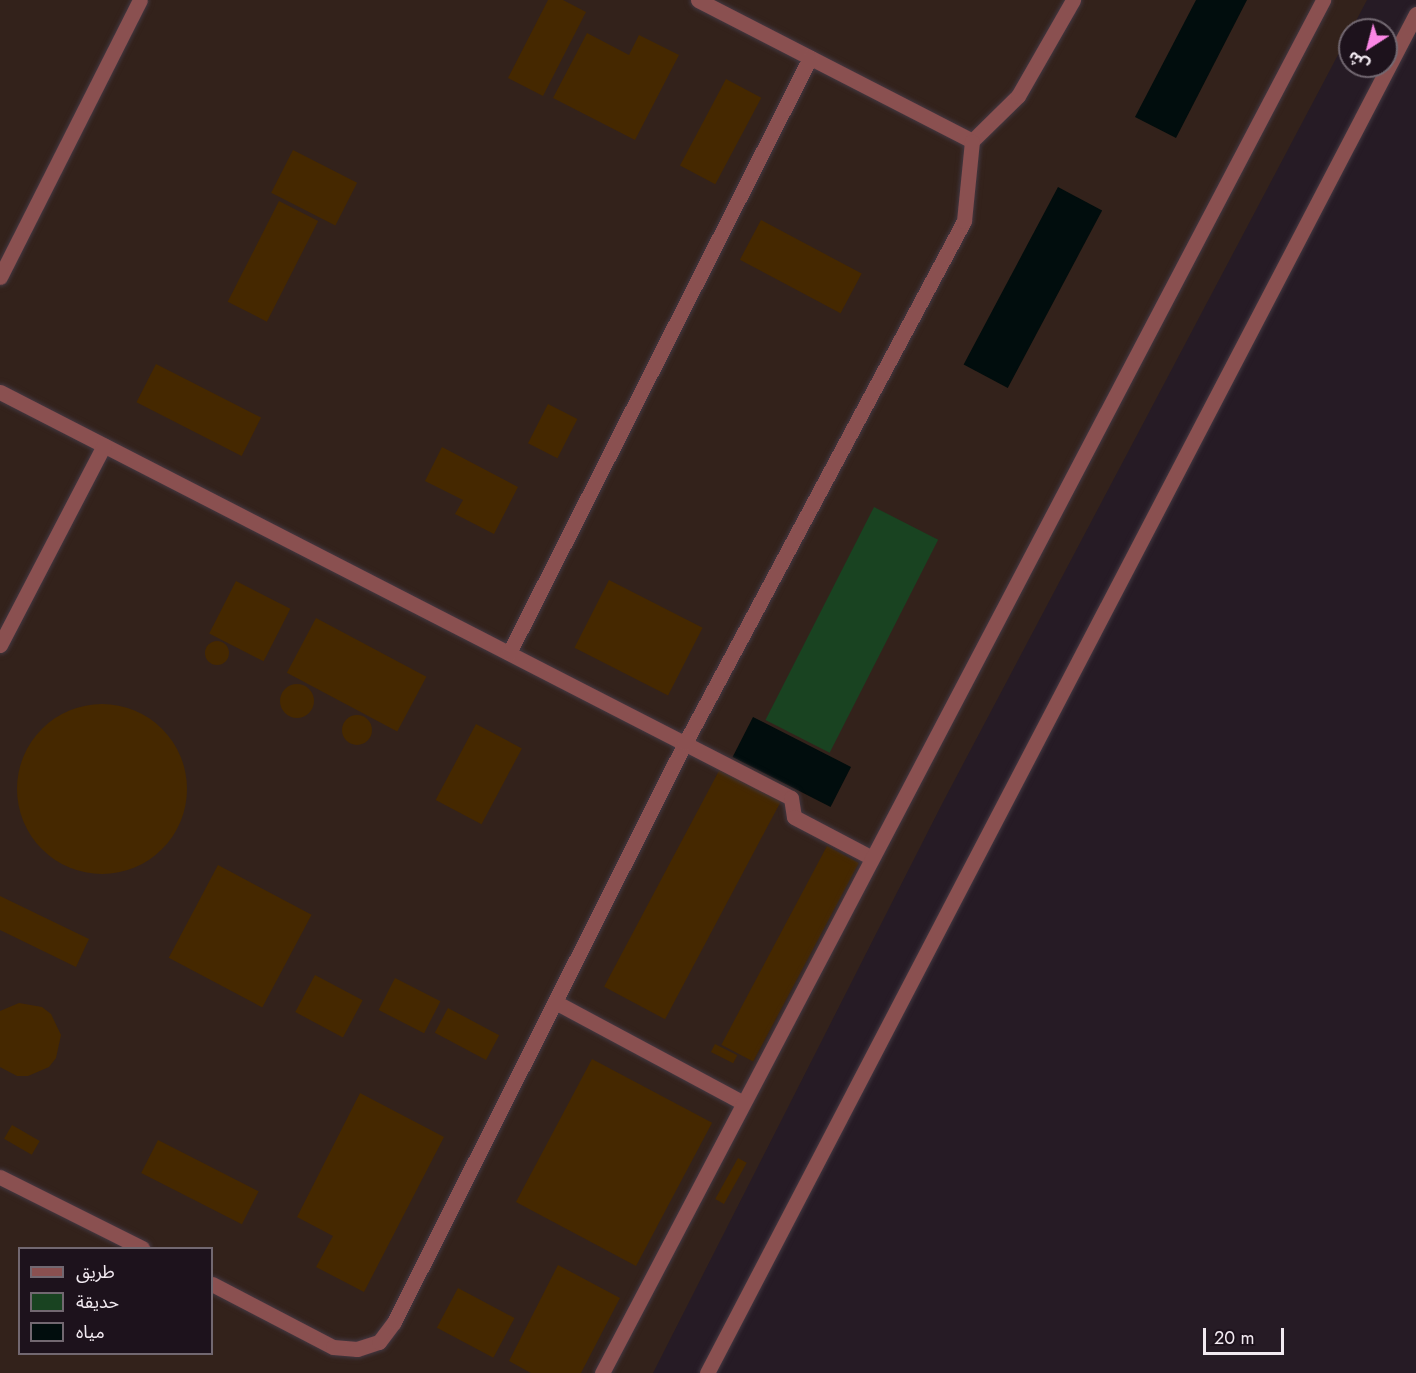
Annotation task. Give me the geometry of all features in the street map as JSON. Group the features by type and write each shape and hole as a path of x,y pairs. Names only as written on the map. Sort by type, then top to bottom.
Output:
{"street":[{"path":"0,277 140,0"},
{"path":"698,0 724,6 810,58 972,141"},
{"path":"213,1285 333,1347 357,1349 379,1342 394,1322 685,743 964,221 972,141 1018,96 1073,0"},
{"path":"602,1373 1323,0"},
{"path":"707,1373 1416,14"},
{"path":"509,653 810,58"},
{"path":"0,392 791,798 794,817 872,858"},
{"path":"0,645 104,445"},
{"path":"555,1002 743,1103"},
{"path":"0,1177 140,1247"}],"shaded area":[{"path":"0,0 1367,0 1357,18 1338,18 1338,55 943,802 653,1373 0,1373"}],"green space":[{"path":"874,507 938,540 830,753 765,720"}],"water":[{"path":"1196,0 1247,0 1176,138 1135,117"},
{"path":"1058,187 1102,210 1008,388 964,364"},
{"path":"753,717 851,767 831,807 733,757"}],"building":[{"path":"548,0 563,0 586,12 543,96 508,78"},
{"path":"587,33 629,55 639,35 679,55 635,140 553,98"},
{"path":"726,79 761,98 715,184 680,166"},
{"path":"293,150 357,183 335,225 271,193"},
{"path":"279,201 318,221 267,322 228,302"},
{"path":"761,220 862,274 841,313 740,260"},
{"path":"156,364 261,418 242,456 136,402"},
{"path":"548,404 577,419 557,458 528,443"},
{"path":"442,447 518,487 494,534 455,514 463,500 425,481"},
{"path":"609,580 703,628 668,695 574,648"},
{"path":"236,581 290,609 264,661 209,634"},
{"path":"316,618 426,677 397,731 287,673"},
{"path":"217,641 222,642 228,648 228,658 222,664 217,665 212,664 206,658 205,653 206,648 212,642"},
{"path":"297,684 309,689 314,701 309,713 297,718 285,713 280,701 285,689"},
{"path":"102,704 119,705 135,710 162,729 181,756 186,772 186,806 181,822 162,849 135,868 119,873 102,874 85,873 69,868 42,849 23,822 18,806 17,789 18,772 23,756 42,729 69,710 85,705"},
{"path":"357,715 363,716 371,724 371,736 363,744 357,745 351,744 343,736 342,730 343,724 351,716"},
{"path":"476,724 522,748 482,824 436,800"},
{"path":"721,767 782,799 665,1019 604,987"},
{"path":"827,846 859,863 753,1062 721,1045"},
{"path":"218,865 312,915 262,1007 169,958"},
{"path":"0,896 89,939 76,967 0,930"},
{"path":"315,975 363,1000 343,1037 295,1012"},
{"path":"395,978 440,1001 424,1033 379,1010"},
{"path":"19,1003 42,1007 51,1014 61,1035 56,1058 49,1067 28,1076 17,1076 0,1067 0,1011"},
{"path":"448,1008 499,1035 486,1060 435,1033"},
{"path":"715,1044 737,1055 733,1063 711,1052"},
{"path":"592,1059 712,1123 636,1266 516,1202"},
{"path":"360,1093 444,1137 364,1292 316,1267 333,1236 297,1217"},
{"path":"12,1125 40,1141 32,1155 4,1139"},
{"path":"158,1140 259,1191 242,1224 141,1173"},
{"path":"738,1158 747,1163 724,1204 715,1199"},
{"path":"558,1265 620,1298 581,1373 531,1373 509,1361"},
{"path":"458,1288 515,1318 493,1358 437,1328"}]}
